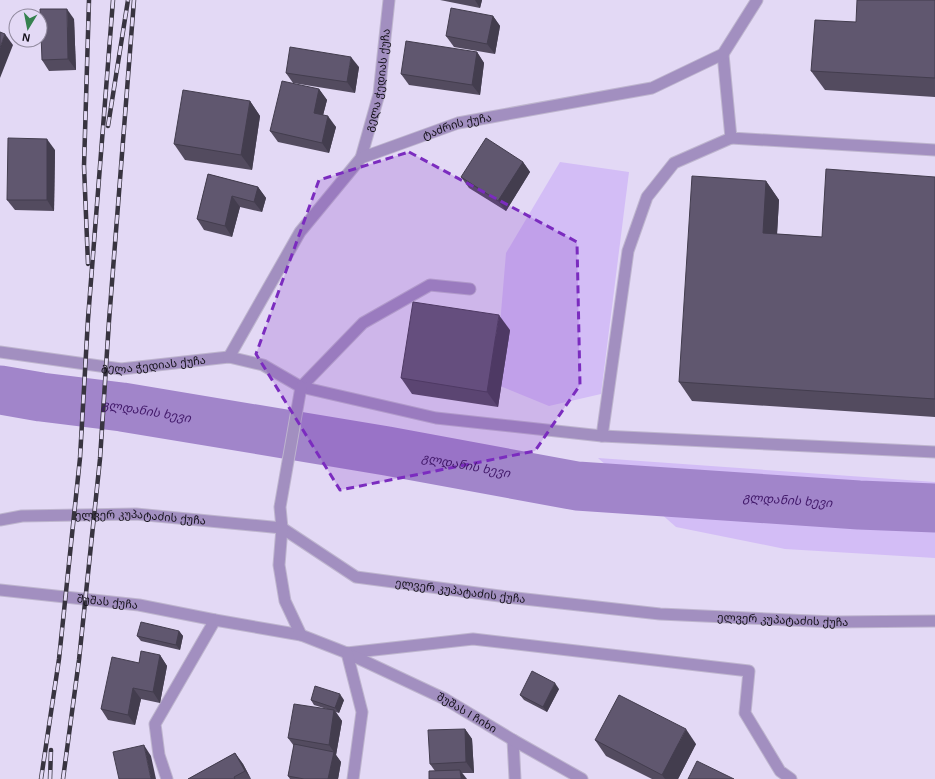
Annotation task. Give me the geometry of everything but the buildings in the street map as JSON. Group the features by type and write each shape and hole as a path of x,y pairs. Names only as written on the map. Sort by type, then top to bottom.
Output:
{"street":[{"name":"გელა ჭედიას ქუჩა","path":"361,158 379,94 389,0"},
{"path":"731,138 723,54 757,0"},
{"name":"ტაძრის ქუჩა","path":"361,158 458,124 652,88 723,54"},
{"path":"602,436 628,251 647,197 674,163 731,138 935,150"},
{"path":"229,357 300,232 361,158"},
{"path":"301,635 285,601 279,566 282,528 280,507 301,387 363,323 430,285 470,289"},
{"name":"გელა ჭედიას ქუჩა","path":"0,352 121,369 229,357 263,365 301,387 436,418 602,436 935,452"},
{"name":"ელვერ კუპატაძის ქუჩა","path":"0,520 22,516 136,514 282,528 356,577 507,597 660,614 833,622 935,621"},
{"name":"შუშას ქუჩა","path":"0,590 139,605 301,635"},
{"path":"167,779 159,755 155,724 214,620"},
{"name":"შუშას I ჩიხი","path":"301,635 347,653 445,699 582,779"},
{"path":"354,777 362,712 347,653 473,639 749,671 745,713 780,771 791,779"},
{"path":"513,740 514,779"}],"highlighted area":[{"path":"409,152 577,242 580,385 535,451 340,490 256,354 319,180"}],"shaded area":[{"path":"560,162 629,172 601,394 549,406 495,384 506,253"},
{"path":"598,458 935,482 935,558 785,549 676,527"}],"waterway":[{"name":"გლდანის ხევი","path":"0,390 41,397 122,407 387,451 577,486 859,505 935,508"}],"railway":[{"path":"88,264 84,166 89,0"},
{"path":"41,779 59,659 80,458 88,319 113,0"},
{"path":"108,126 128,0"},
{"path":"63,779 79,660 100,459 109,321 134,0"},
{"path":"50,779 51,750"}]}
